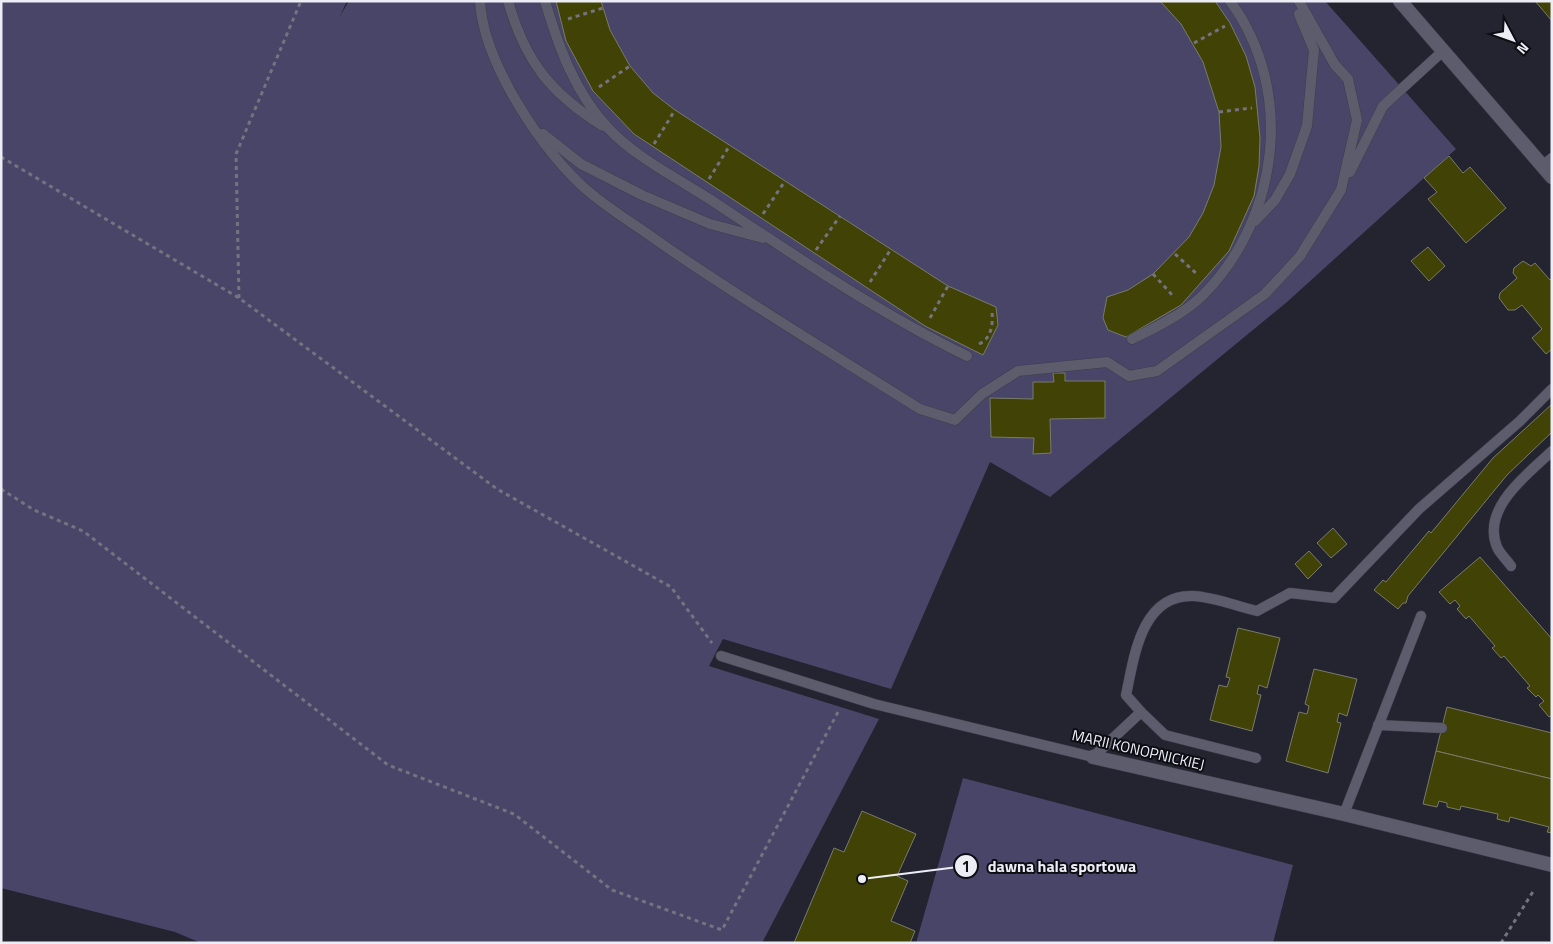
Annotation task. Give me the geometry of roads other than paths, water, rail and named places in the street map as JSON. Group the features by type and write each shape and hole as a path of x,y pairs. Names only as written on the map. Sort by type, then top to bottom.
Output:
{"street":[{"path":"1400,1 1549,167"},
{"name":"MARII KONOPNICKIEJ","path":"1093,757 1344,814 1552,865"}],"lane":[{"path":"480,1 489,44 505,81 531,124 558,161 588,191 684,259 920,409 954,420 982,394 1018,371 1107,362 1130,376 1157,371 1265,294 1300,256 1341,190 1383,106 1444,50"},
{"path":"508,1 519,36 552,88 576,109 609,129 637,152 773,241 915,330 967,356"},
{"path":"545,1 559,48 578,89 609,129"},
{"path":"1132,338 1186,309 1203,294 1240,247 1252,223 1264,184 1271,147 1272,122 1262,64 1253,38 1230,1"},
{"path":"1252,223 1275,200 1290,174 1307,126 1314,50 1294,1"},
{"path":"1298,1 1335,65 1348,79 1358,120 1341,190"},
{"path":"531,124 581,164 642,195 710,224 773,241"},
{"path":"1256,758 1165,735 1126,695 1138,638 1158,608 1174,600 1192,596 1257,611 1290,593 1334,598 1418,509 1520,421 1552,389"},
{"path":"1511,566 1497,548 1494,533 1498,510 1518,483 1552,451"},
{"path":"1344,814 1421,616"},
{"name":"MARII KONOPNICKIEJ","path":"721,656 847,696 1093,757"},
{"path":"1093,757 1141,712"},
{"path":"1378,724 1442,728"}],"place":[{"name":"dawna hala sportowa","path":"862,879"}]}
